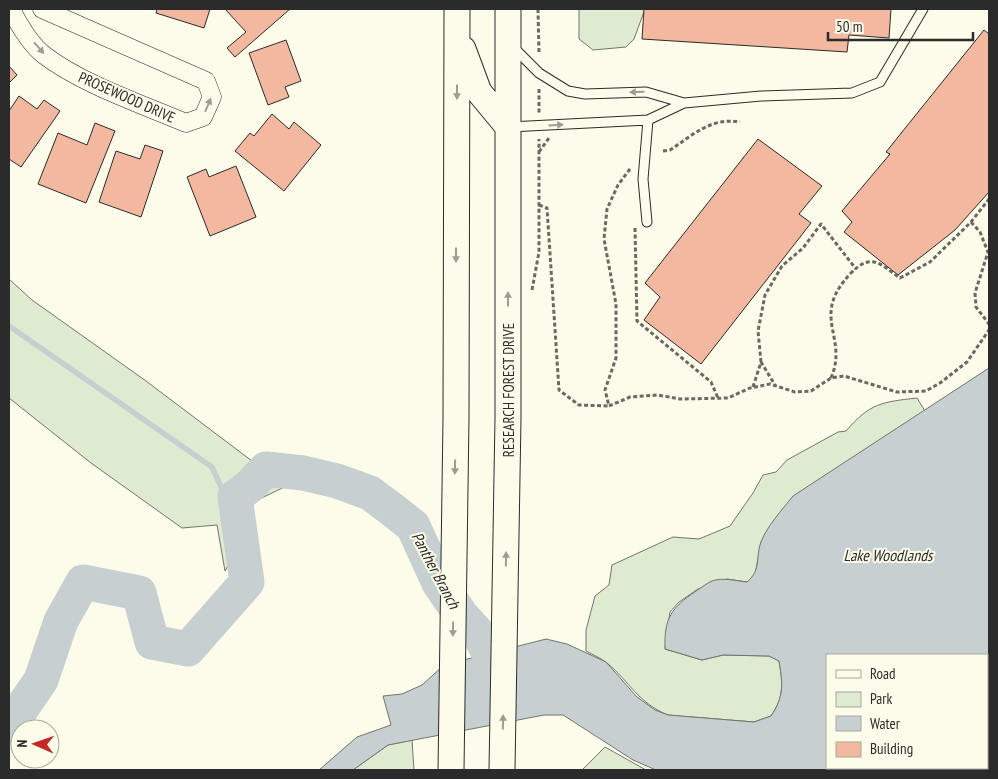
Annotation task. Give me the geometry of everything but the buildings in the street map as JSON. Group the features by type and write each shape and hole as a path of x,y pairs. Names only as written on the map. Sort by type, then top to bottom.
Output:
{"main road":[{"name":"RESEARCH FOREST DRIVE","path":"502,770 508,418 508,9"},
{"path":"457,20 479,92 508,127"},
{"path":"451,770 456,418 457,20"}],"street":[{"name":"PROSEWOOD DRIVE","path":"11,9 19,25 43,54 73,74 186,123 203,118 212,97 206,81 42,9"}],"lane":[{"path":"508,127 648,120 684,103 761,96 852,94 880,82 923,9"},
{"path":"508,42 539,73 568,91 585,94 646,92 684,103"},
{"path":"647,222 643,179 648,120"}],"path":[{"path":"530,298 539,252 538,9"},
{"path":"663,152 670,150 704,126 728,120 740,122"},
{"path":"539,152 550,138 558,136"},
{"path":"608,406 605,390 616,358 616,304 604,239 607,209 618,184 632,166"},
{"path":"831,378 838,356 830,321 832,304 840,285 867,261 877,262 900,278 930,262 971,222 989,199"},
{"path":"539,205 547,208 559,390 579,405 608,406 630,397 658,395 680,399 728,398 752,387 770,384 795,392 811,392 831,378 844,376 897,392 926,391 940,383 967,362 989,330"},
{"path":"635,221 637,321 711,382 718,398"},
{"path":"971,222 980,232 988,252 975,294 976,307 989,324"},
{"path":"775,386 761,362 758,331 765,295 782,266 803,248 820,224 856,269"},
{"path":"752,387 761,362"}],"green space":[{"path":"579,9 645,9 634,39 626,47 593,50 579,39"},
{"path":"9,279 32,300 146,381 252,461 298,469 299,480 247,505 249,558 235,553 225,571 217,525 182,528 91,463 9,398"},
{"path":"917,398 925,411 770,528 761,542 755,575 747,582 727,579 698,589 679,602 670,612 665,649 702,660 723,655 769,656 779,661 781,690 778,703 771,716 754,722 668,715 649,704 607,663 586,651 586,630 595,596 609,585 612,565 673,537 699,539 730,526 763,475 776,472 787,460 838,432 846,431 870,409 885,403"},
{"path":"412,740 414,770 353,770 388,745"},
{"path":"605,747 646,770 582,770"}],"water":[{"name":"Lake Woodlands","path":"989,368 989,770 656,770 633,760 563,715 544,715 388,745 353,770 319,770 357,737 391,725 383,696 402,694 422,685 444,665 546,639 567,644 606,662 637,697 655,710 668,715 754,722 771,716 778,703 781,690 779,661 769,656 723,655 702,660 665,649 665,638 671,615 687,597 712,581 721,579 747,582 752,577 755,573 761,542 775,518 793,496"}],"waterway":[{"path":"9,326 212,467 222,489 235,497"},
{"name":"Panther Branch","path":"9,727 41,680 61,621 83,582 139,593 152,642 188,649 247,582 235,497 250,486 266,469 303,473 337,481 370,493 394,511 413,526 439,583 461,615 481,637 489,654 532,677"}]}
